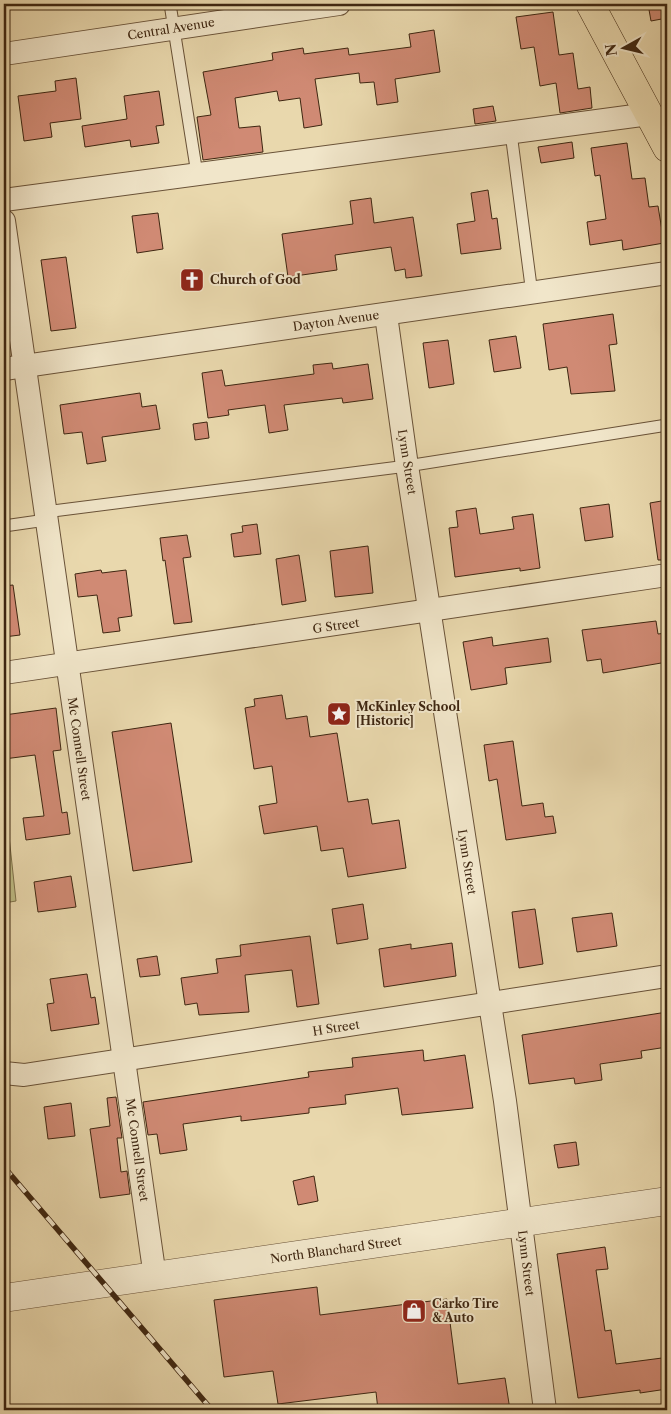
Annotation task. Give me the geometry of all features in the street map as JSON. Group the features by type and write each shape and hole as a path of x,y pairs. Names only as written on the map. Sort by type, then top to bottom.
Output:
{"highway":[{"path":"590,4 667,148"}],"street":[{"name":"Central Avenue","path":"4,54 339,4"},
{"path":"4,200 649,114"},
{"name":"Mc Connell Street","path":"4,221 14,367 46,516 155,1277"},
{"name":"Dayton Avenue","path":"14,367 150,346 532,294 667,273"},
{"name":"Lynn Street","path":"386,315 407,466 490,1003 546,1410"},
{"name":"G Street","path":"4,673 430,612 667,575"},
{"name":"H Street","path":"4,1073 24,1075 667,976"},
{"name":"North Blanchard Street","path":"4,1298 667,1201"}],"lane":[{"path":"170,4 197,174"},
{"path":"511,133 532,294"},
{"path":"4,526 46,516 407,466 667,425"}],"shaded area":[{"path":"4,790 16,901 4,903"}],"building":[{"path":"648,4 667,4 667,18 651,21"},
{"path":"553,12 559,55 573,53 578,89 590,87 592,108 560,113 556,83 540,86 534,47 521,49 516,17"},
{"path":"434,30 440,72 395,79 398,102 377,105 374,82 360,83 359,73 315,79 322,125 304,128 300,98 279,101 277,91 235,98 239,128 260,126 263,152 203,160 197,117 211,115 203,72 273,60 272,53 303,48 304,54 348,48 349,55 411,47 409,34"},
{"path":"76,78 81,119 50,123 52,137 24,141 18,96 56,91 55,81"},
{"path":"159,91 164,125 156,126 159,143 131,147 130,140 85,147 82,126 127,119 124,96"},
{"path":"493,106 496,121 475,124 473,109"},
{"path":"572,142 574,158 541,163 538,147"},
{"path":"627,143 632,179 645,178 649,207 658,206 664,243 623,250 622,240 590,245 587,222 606,219 600,175 595,176 591,148"},
{"path":"488,190 492,219 497,218 501,249 461,254 457,224 475,221 471,193"},
{"path":"371,198 374,223 413,217 422,276 406,278 405,269 395,271 391,247 335,255 337,270 288,277 282,234 353,224 350,201"},
{"path":"158,213 163,249 137,253 132,216"},
{"path":"66,257 76,328 51,331 41,260"},
{"path":"613,314 617,344 609,345 615,391 571,394 567,367 549,370 543,324"},
{"path":"516,336 521,368 494,372 489,340"},
{"path":"448,340 454,384 429,388 423,343"},
{"path":"332,363 333,369 368,364 373,399 343,403 342,398 284,405 288,430 269,433 265,405 228,410 229,415 208,418 202,373 222,370 225,386 314,374 313,365"},
{"path":"140,393 142,407 156,405 160,429 102,437 106,461 87,464 82,432 64,434 60,405"},
{"path":"207,422 209,438 195,440 193,424"},
{"path":"667,500 667,560 658,560 650,503"},
{"path":"609,504 613,537 585,541 580,508"},
{"path":"476,508 480,534 514,529 512,517 533,514 540,568 520,571 520,568 455,577 449,528 458,527 456,511"},
{"path":"257,524 261,554 234,557 231,534 243,532 242,526"},
{"path":"187,535 191,557 183,558 192,622 174,624 160,538"},
{"path":"368,546 373,593 335,597 330,551"},
{"path":"299,555 306,601 282,605 276,559"},
{"path":"101,570 102,573 126,570 132,616 118,618 120,631 103,633 97,595 78,597 75,574"},
{"path":"13,585 20,635 4,637 4,586"},
{"path":"656,621 658,634 667,633 667,662 603,673 601,659 587,661 582,630"},
{"path":"492,637 493,646 548,638 551,662 505,668 507,684 471,690 463,642"},
{"path":"282,695 286,719 307,716 310,737 337,733 348,802 368,799 372,824 399,820 406,868 348,877 343,848 321,851 317,826 264,834 259,806 277,803 272,766 254,769 245,708 255,706 254,699"},
{"path":"56,708 61,750 53,751 62,813 67,812 70,834 26,840 23,818 44,816 35,755 4,759 4,715"},
{"path":"171,723 192,862 133,871 112,732"},
{"path":"513,741 522,806 543,803 545,817 553,816 556,833 506,840 497,779 489,781 484,745"},
{"path":"71,876 76,907 38,912 34,882"},
{"path":"363,904 368,939 337,944 332,909"},
{"path":"535,909 543,964 519,968 512,912"},
{"path":"612,913 617,946 577,952 572,918"},
{"path":"310,936 319,1004 297,1007 292,970 245,975 249,1012 199,1015 197,1003 185,1005 181,978 218,973 216,959 241,956 240,945"},
{"path":"452,943 456,976 384,987 379,949 411,944 411,949"},
{"path":"157,956 160,975 140,977 137,959"},
{"path":"87,974 91,998 95,997 99,1024 51,1031 47,1004 54,1003 50,979"},
{"path":"667,1012 667,1047 641,1051 642,1058 600,1064 602,1080 575,1084 574,1078 529,1084 522,1035"},
{"path":"423,1050 424,1061 465,1055 473,1108 402,1115 398,1088 345,1095 346,1104 309,1108 309,1113 241,1121 241,1116 183,1124 187,1150 160,1154 157,1134 148,1135 143,1102 309,1077 308,1072 353,1067 352,1058"},
{"path":"116,1097 122,1138 117,1138 121,1172 127,1171 130,1194 100,1198 90,1129 110,1126 107,1098"},
{"path":"71,1103 75,1136 48,1139 44,1107"},
{"path":"576,1142 579,1165 558,1168 554,1145"},
{"path":"314,1176 318,1201 298,1205 293,1181"},
{"path":"605,1247 608,1269 596,1270 605,1331 611,1330 616,1364 662,1358 667,1389 640,1393 640,1390 578,1398 557,1254"},
{"path":"317,1287 320,1315 447,1299 458,1384 505,1378 510,1410 378,1410 376,1392 278,1404 273,1371 224,1377 214,1300"}],"railway":[{"path":"4,1167 212,1410"}],"place":[{"name":"Church of God","path":"192,280"},
{"name":"McKinley School [Historic]","path":"339,714"},
{"name":"Carko Tire & Auto","path":"414,1311"}]}
